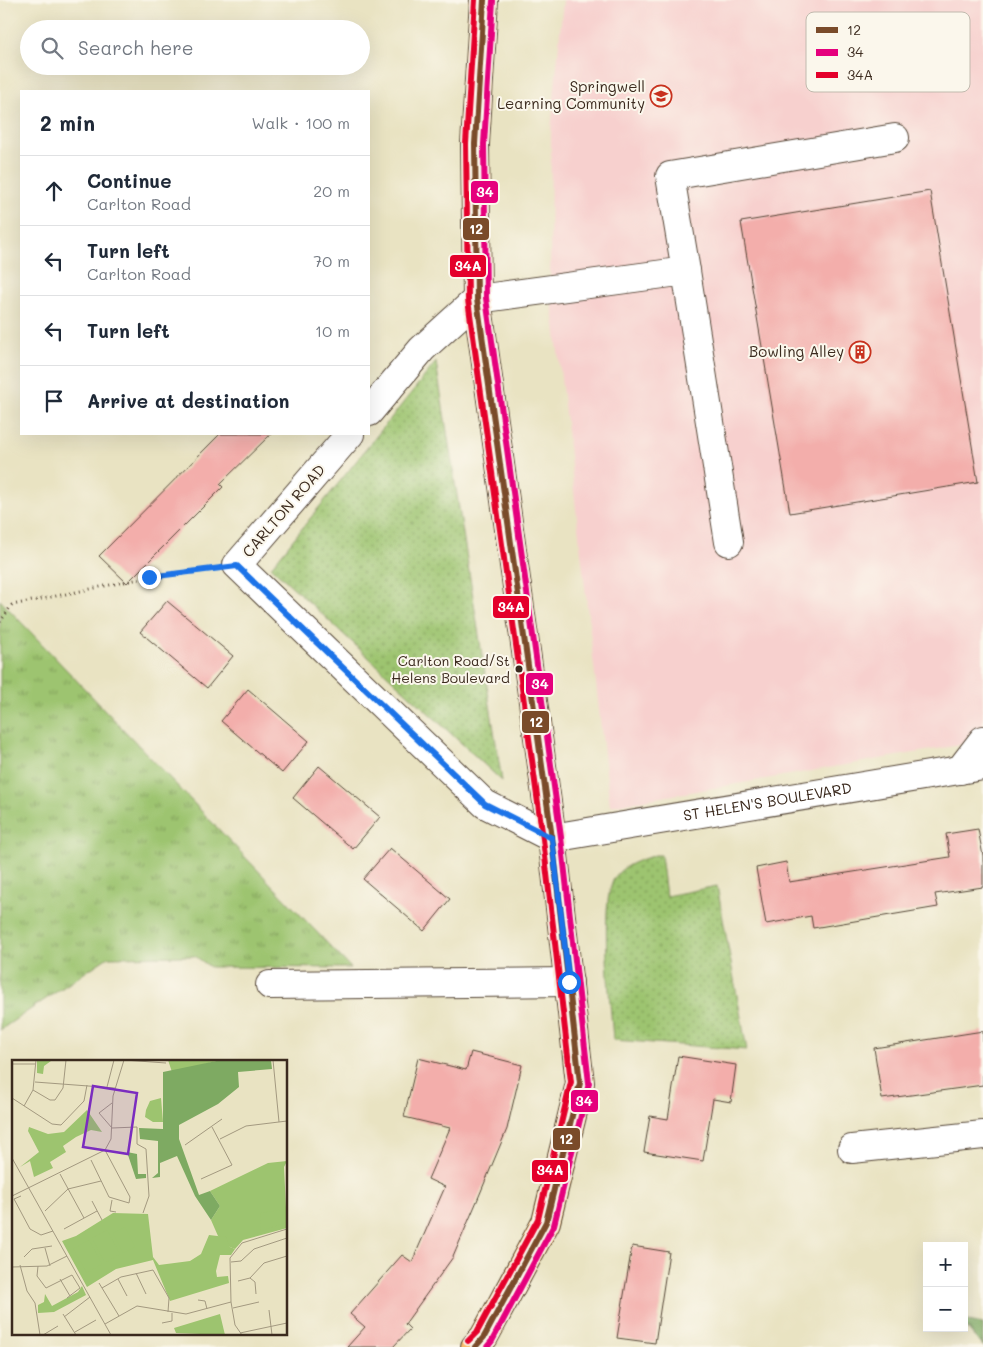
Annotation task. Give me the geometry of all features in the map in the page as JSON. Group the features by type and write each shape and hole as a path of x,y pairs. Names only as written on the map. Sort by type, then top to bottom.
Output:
{"main road":[{"path":"484,0 475,144 477,299 552,838 580,1083 546,1222 486,1344"}],"street":[{"path":"729,542 670,176 895,138"},
{"path":"370,411 422,349 477,299 686,271"},
{"name":"CARLTON ROAD","path":"349,435 237,566 485,804 552,838"},
{"path":"972,768 983,740"},
{"name":"ST HELEN'S BOULEVARD","path":"552,838 972,768"},
{"path":"270,985 569,982"},
{"path":"852,1148 983,1135"}],"path":[{"path":"0,622 12,605 149,577 237,566"}],"shaded area":[{"path":"563,0 983,0 983,741 610,806 550,282 551,130"}],"green space":[{"path":"436,362 502,781 271,567"},
{"path":"0,600 351,968 210,967 195,956 108,957 0,1030"},
{"path":"655,855 661,855 666,896 717,886 747,1050 613,1040 606,930 610,890 615,877 623,869"},
{"path":"968,1321 983,1324 983,1347 968,1330"}],"building":[{"name":"Bowling Alley","path":"930,191 978,482 790,513 741,222"},
{"path":"219,435 270,435 220,484 223,487 127,583 99,556"},
{"path":"167,601 233,656 207,688 140,632"},
{"path":"248,689 309,741 282,773 221,721"},
{"path":"319,766 380,817 353,849 293,798"},
{"path":"978,829 983,856 983,887 935,894 938,907 813,928 811,916 766,924 756,868 786,862 789,882 950,857 946,834"},
{"path":"390,848 450,899 424,931 363,879"},
{"path":"983,1031 983,1085 882,1099 874,1048"},
{"path":"471,1052 522,1065 507,1129 477,1201 453,1257 405,1324 410,1329 393,1347 347,1347 365,1327 350,1314 402,1255 412,1262 445,1187 428,1179 450,1128 404,1117 418,1058 466,1070"},
{"path":"678,1056 736,1065 731,1102 713,1099 703,1161 644,1152 650,1116 668,1119"},
{"path":"632,1246 669,1252 655,1343 617,1338"}],"transit line":[{"name":"34A","path":"468,1341 477,1332 538,1219 571,1082 543,839 468,300 466,144 475,0"},
{"name":"12","path":"475,1347 484,1337 546,1222 580,1083 552,838 477,299 475,144 484,0"},
{"name":"34","path":"487,1347 554,1225 589,1083 561,837 486,298 484,144 493,1"}],"place":[{"name":"Springwell Learning Community","path":"661,96"},
{"name":"Bowling Alley","path":"860,352"},
{"name":"Carlton Road/St Helens Boulevard","path":"519,669"}],"route":[{"path":"149,577 237,566 485,804 552,838 569,982"}]}
